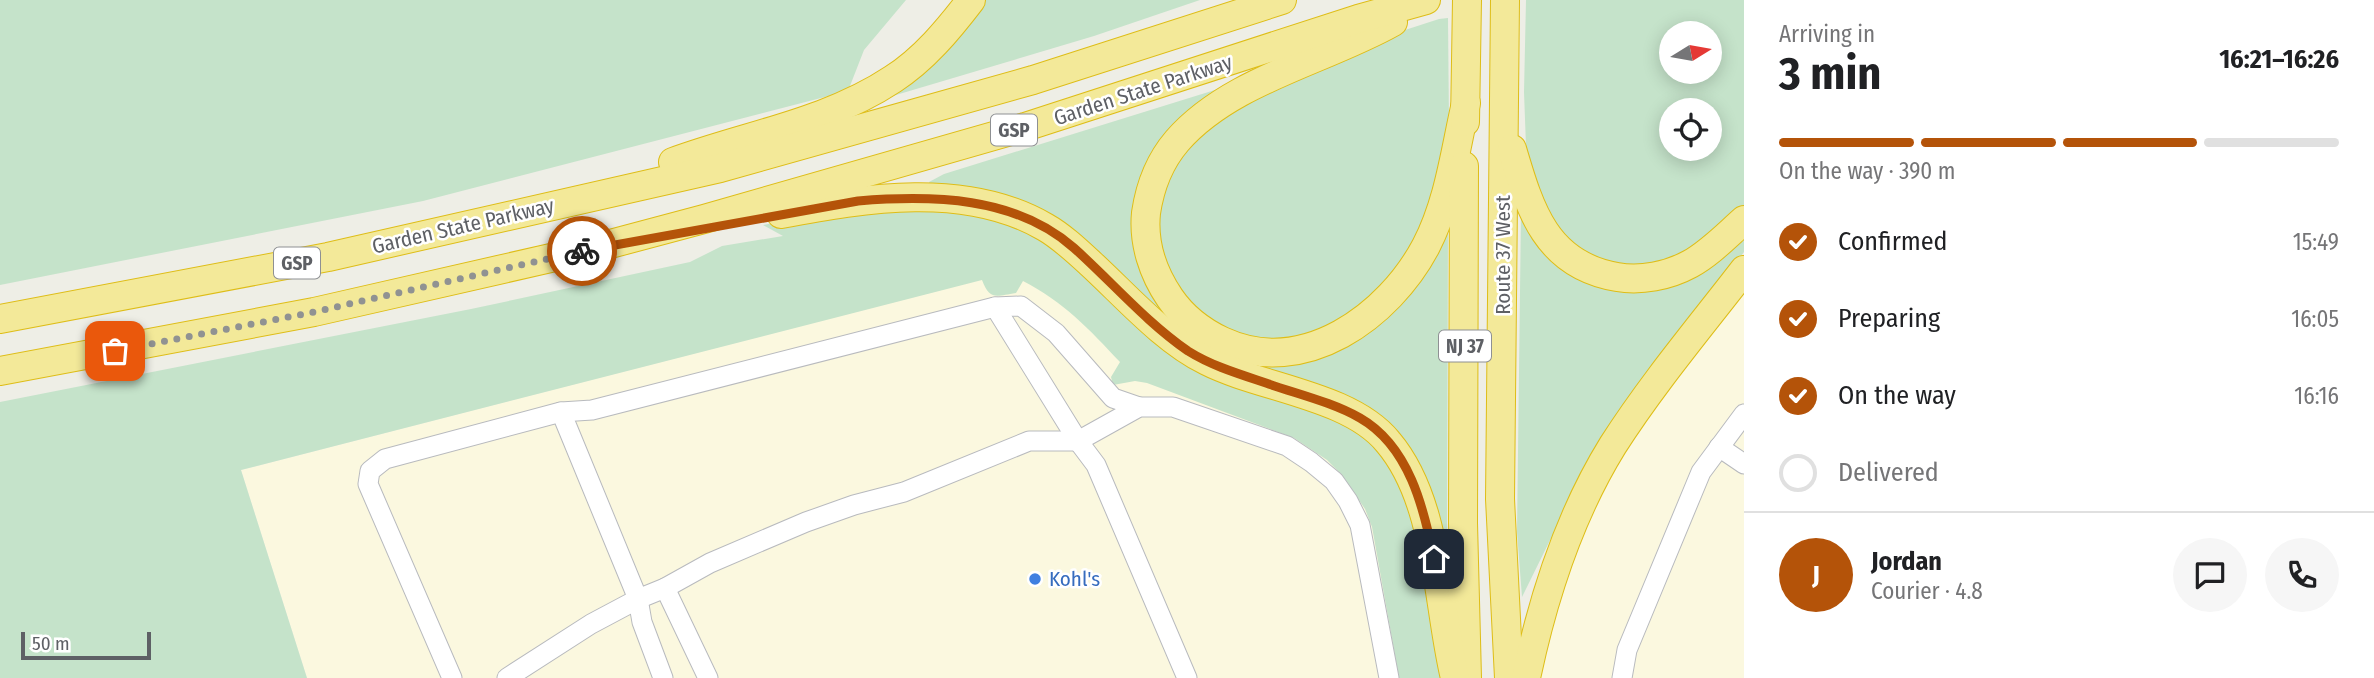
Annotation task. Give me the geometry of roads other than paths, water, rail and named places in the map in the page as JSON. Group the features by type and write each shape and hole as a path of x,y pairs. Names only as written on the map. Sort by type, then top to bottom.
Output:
{"highway":[{"path":"592,196 658,167 815,117 868,94 895,78 928,51 971,0"},
{"name":"Garden State Parkway","path":"0,319 328,257 720,169 1045,76 1282,0"},
{"name":"Garden State Parkway","path":"0,371 314,312 599,247 1026,127 1358,19 1426,0"},
{"path":"1433,0 1373,33 1237,96 1208,113 1183,135 1167,155 1154,179 1145,221 1148,250 1164,289 1181,312 1199,328 1233,346 1256,351 1282,352 1304,348 1350,329 1372,314 1392,295 1409,274 1427,244 1442,208 1466,103"},
{"name":"Route 37 West","path":"1466,678 1463,198 1467,0"},
{"name":"Route 37 West","path":"1505,0 1500,499 1509,678"},
{"path":"1503,117 1534,216 1555,246 1583,267 1625,278 1645,278 1672,272 1703,255 1744,220"},
{"path":"599,247 838,203 887,198 971,202 1010,212 1042,225 1072,246 1188,350 1222,368 1352,414 1372,426 1388,442 1410,477 1429,530 1445,638 1455,678"},
{"path":"1526,678 1537,628 1557,563 1601,467 1630,420 1744,270"}],"lane":[{"path":"452,678 368,484 370,471 385,459 561,412 592,410 995,307 1020,306 1056,333 1113,398 1139,407 1173,407 1287,446 1334,481 1349,501 1360,526 1389,678"},
{"path":"995,307 1078,441 1096,465 1187,678"},
{"path":"507,678 591,625 710,563 806,522 854,505 904,492 1029,441 1078,441 1139,407"},
{"path":"561,412 638,599 642,622 663,678"},
{"path":"1622,678 1627,650 1644,604 1696,484 1719,446 1744,414"},
{"path":"1719,446 1744,464"},
{"path":"664,588 708,678"}],"place":[{"name":"Kohl's","path":"1035,579"}]}
